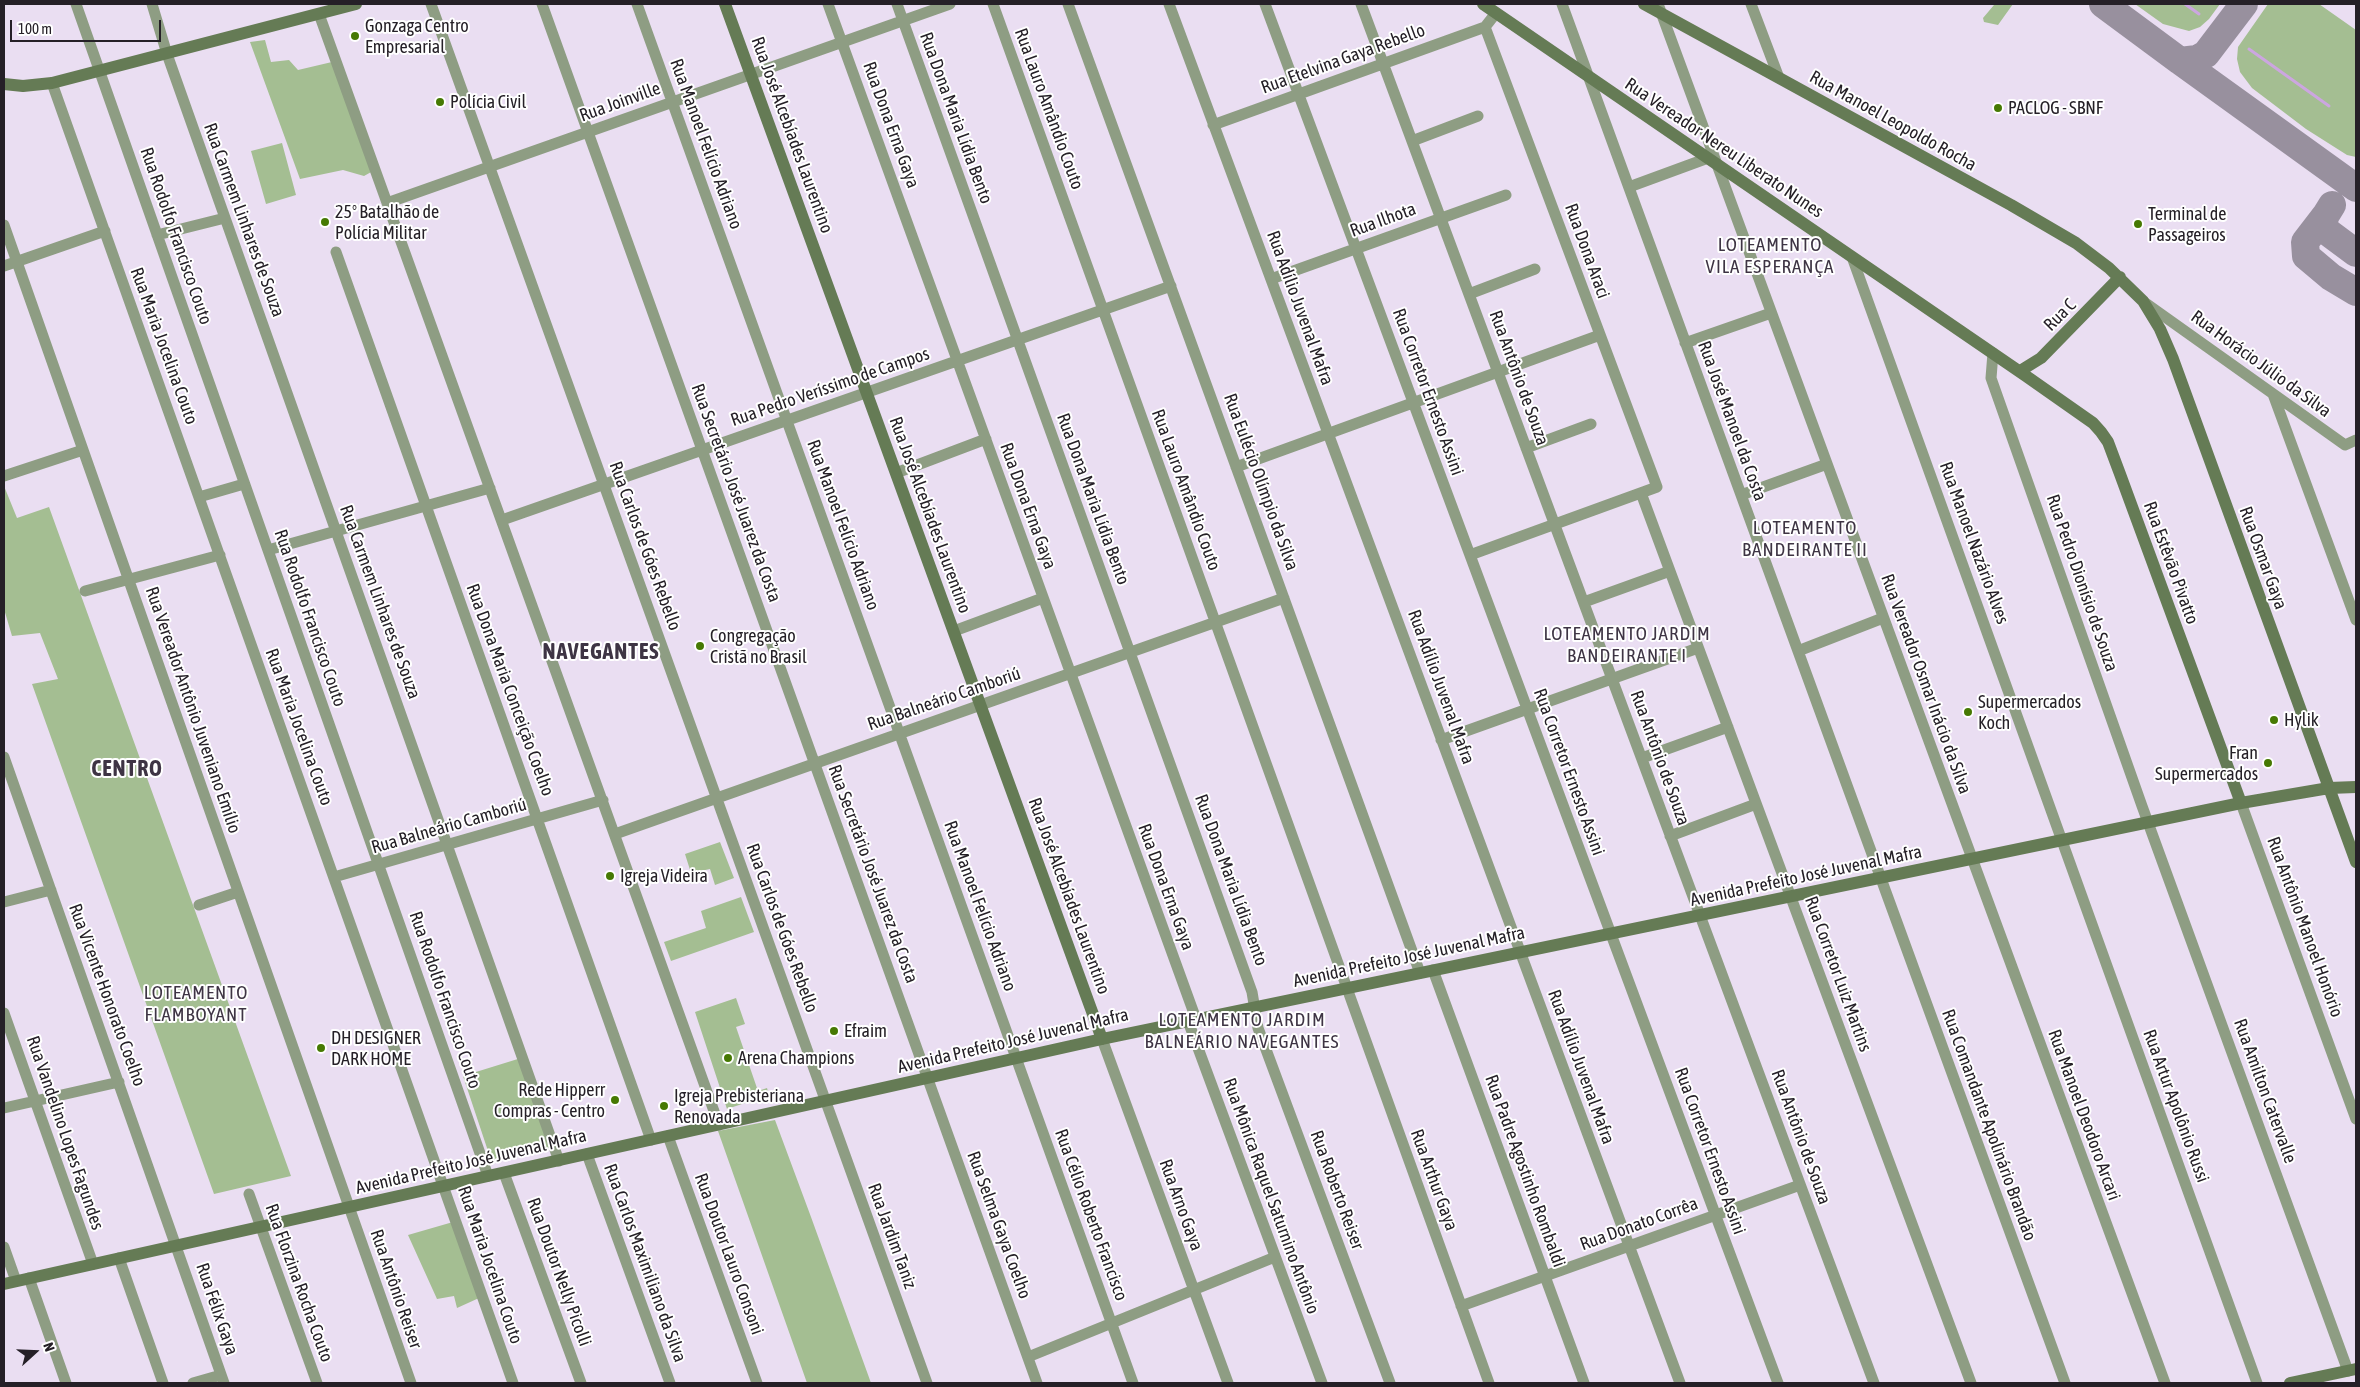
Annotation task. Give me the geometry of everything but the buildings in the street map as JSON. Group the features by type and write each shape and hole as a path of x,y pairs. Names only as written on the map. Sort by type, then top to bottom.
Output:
{"main road":[{"path":"4,84 23,86 52,83 356,4"},
{"name":"Rua José Alcebíades Laurentino","path":"725,4 1102,1039"},
{"name":"Rua Vereador Nereu Liberato Nunes","path":"1483,4 2020,372"},
{"name":"Rua Manoel Leopoldo Rocha","path":"1644,4 1660,9 1780,78 2011,205 2076,243 2120,277"},
{"name":"Rua Osmar Gaya","path":"2120,277 2143,301 2160,329 2356,862"},
{"name":"Rua C","path":"2020,372 2042,358 2120,277"},
{"name":"Rua Estêvão Pivatto","path":"2020,372 2093,423 2108,442 2241,803"},
{"name":"Avenida Prefeito José Juvenal Mafra","path":"10,1283 1102,1039 2241,803 2329,788 2356,787"},
{"path":"2290,1383 2352,1370"}],"street":[{"name":"Rua Rodolfo Francisco Couto","path":"76,4 488,1176"},
{"name":"Rua Carmem Linhares de Souza","path":"152,4 167,54 559,1161"},
{"name":"Rua Carlos de Góes Rebello","path":"431,4 825,1101"},
{"name":"Rua Secretário José Juarez da Costa","path":"542,4 928,1078"},
{"name":"Rua Manoel Felício Adriano","path":"637,4 1016,1058"},
{"name":"Rua Dona Erna Gaya","path":"828,4 1070,673 1192,1020"},
{"name":"Rua Dona Maria Lídia Bento","path":"897,4 1252,992 1255,1007"},
{"name":"Rua Joinville","path":"387,202 950,4"},
{"name":"Rua Lauro Amândio Couto","path":"993,4 1347,988"},
{"name":"Rua Eulécio Olímpio da Silva","path":"1068,4 1420,973"},
{"name":"Rua Adílio Juvenal Mafra","path":"1169,4 1680,1383"},
{"name":"Rua Corretor Ernesto Assini","path":"1265,4 1778,1383"},
{"name":"Rua Antônio de Souza","path":"1362,4 1874,1383"},
{"name":"Rua José Manoel da Costa","path":"1562,4 1880,878"},
{"path":"1751,4 1780,78"},
{"name":"Rua Vereador Osmar Inácio da Silva","path":"1660,9 1713,162 1827,464 1971,859"},
{"path":"1485,27 1496,13"},
{"path":"319,14 719,1125"},
{"name":"Rua Etelvina Gaya Rebello","path":"1214,124 1485,27"},
{"name":"Rua Dona Araci","path":"1485,27 1657,487 1641,493"},
{"name":"Rua Maria Jocelina Couto","path":"52,83 513,1383"},
{"path":"1412,141 1478,116"},
{"path":"1629,187 1713,162"},
{"name":"Rua Ilhota","path":"1271,279 1506,195"},
{"path":"156,235 225,218"},
{"name":"Rua Vereador Antônio Juveniano Emílio","path":"4,224 349,1207"},
{"path":"4,266 105,231"},
{"name":"Rua Dona Maria Conceição Coelho","path":"336,252 651,1140"},
{"name":"Rua Manoel Nazário Alves","path":"1852,257 2063,840"},
{"path":"1469,294 1535,270"},
{"name":"Rua Pedro Veríssimo de Campos","path":"502,520 1171,286"},
{"name":"Rua Horácio Júlio da Silva","path":"2143,301 2345,445 2356,440"},
{"path":"1685,343 1771,313"},
{"name":"Rua Horácio Júlio da Silva","path":"2160,329 2172,322"},
{"path":"1236,467 1600,335"},
{"name":"Rua Pedro Dionísio de Souza","path":"1993,353 1991,378 2149,823"},
{"path":"2273,394 2356,620"},
{"path":"1526,448 1591,424"},
{"path":"896,473 986,439"},
{"path":"4,476 83,450"},
{"path":"1741,495 1827,464"},
{"path":"199,497 244,484"},
{"path":"268,550 490,488"},
{"path":"1470,555 1641,493"},
{"name":"Rua Corretor Luiz Martins","path":"1641,493 1971,1383"},
{"path":"85,591 220,555"},
{"path":"1584,602 1670,571"},
{"path":"954,631 1043,598"},
{"name":"Rua Balneário Camboriú","path":"615,834 1284,598"},
{"path":"1798,651 1883,618"},
{"path":"1442,740 1698,648"},
{"path":"1642,758 1728,727"},
{"name":"Rua Vicente Honorato Coelho","path":"4,757 177,1246"},
{"name":"Rua Balneário Camboriú","path":"334,877 603,800"},
{"name":"Rua Antônio Manoel Honório","path":"2241,803 2356,1119"},
{"path":"1670,836 1756,804"},
{"name":"Rua Amilton Catervalle","path":"2149,823 2352,1370"},
{"name":"Rua Artur Apolônio Russi","path":"2063,840 2257,1383"},
{"name":"Rua Manoel Deodoro Arcari","path":"1971,859 2164,1383"},
{"name":"Rua Comandante Apolinário Brandão","path":"1880,878 2065,1383"},
{"path":"4,902 51,890"},
{"path":"199,905 238,892"},
{"name":"Rua Padre Agostinho Rombaldi","path":"1433,970 1584,1383"},
{"name":"Rua Arthur Gaya","path":"1347,988 1489,1383"},
{"name":"Rua Roberto Reiser","path":"1255,1007 1258,1028 1390,1383"},
{"name":"Rua Vandelino Lopes Fagundes","path":"4,1013 92,1264"},
{"name":"Rua Mônica Raquel Saturnino Antônio","path":"1192,1020 1275,1257 1322,1383"},
{"name":"Rua Arno Gaya","path":"1102,1039 1228,1383"},
{"name":"Rua Célio Roberto Francisco","path":"1016,1058 1133,1383"},
{"name":"Rua Selma Gaya Coelho","path":"928,1078 1037,1383"},
{"path":"4,1108 119,1082"},
{"name":"Rua Jardim Taniz","path":"825,1101 927,1383"},
{"name":"Rua Doutor Lauro Consoni","path":"668,1136 757,1383"},
{"name":"Rua Carlos Maximiliano da Silva","path":"587,1154 670,1383"},
{"name":"Rua Doutor Nelly Picolli","path":"504,1173 581,1383"},
{"name":"Rua Donato Corrêa","path":"1461,1306 1800,1185"},
{"name":"Rua Florzina Rocha Couto","path":"249,1194 317,1383"},
{"name":"Rua Antônio Reiser","path":"349,1207 411,1383"},
{"name":"Rua Félix Gaya","path":"177,1246 223,1379"},
{"path":"4,1247 10,1283"},
{"path":"1028,1357 1275,1257"},
{"path":"119,1258 163,1383"},
{"path":"29,1278 66,1383"},
{"path":"193,1383 223,1379"}],"green space":[{"path":"2013,4 1998,25 1984,22 1983,18 1994,5"},
{"path":"2135,4 2220,4 2209,19 2200,27 2189,31 2163,24"},
{"path":"2268,4 2319,4 2356,30 2356,157 2347,155 2306,129 2252,88 2240,72 2237,59 2238,47"},
{"path":"265,40 271,62 289,60 298,70 332,62 373,171 364,176 343,170 300,179 250,42"},
{"path":"282,143 296,195 266,204 251,151"},
{"path":"4,486 17,518 49,507 291,1176 214,1194 32,684 58,679 40,633 12,636 4,609"},
{"path":"720,842 734,878 715,885 710,869 691,873 685,854"},
{"path":"741,897 754,932 671,961 664,942 706,928 701,911"},
{"name":"Arena Champions","path":"736,998 745,1024 736,1027 758,1091 767,1088 769,1095 727,1109 695,1012"},
{"path":"521,1058 550,1147 491,1160 463,1076"},
{"path":"775,1120 871,1383 807,1383 718,1131"},
{"path":"453,1222 479,1298 457,1308 454,1296 437,1299 408,1235"}],"waterway":[{"path":"2185,4 2199,14"},
{"path":"2249,49 2329,106"}],"taxiway":[{"path":"2103,4 2180,61"},
{"path":"2244,4 2206,54 2197,59 2180,61 2356,188"},
{"path":"2332,205 2324,218 2325,230 2356,253"},
{"path":"2325,216 2305,242 2306,256 2331,277 2356,292"}],"place":[{"name":"Gonzaga Centro Empresarial","path":"355,36"},
{"name":"Polícia Civil","path":"440,102"},
{"name":"PACLOG - SBNF","path":"1998,108"},
{"name":"25º Batalhão de Polícia Militar","path":"325,222"},
{"name":"Terminal de Passageiros","path":"2138,224"},
{"name":"Congregação Cristã no Brasil","path":"700,646"},
{"name":"Supermercados Koch","path":"1968,712"},
{"name":"Hylik","path":"2274,720"},
{"name":"Fran Supermercados","path":"2268,763"},
{"name":"Igreja Videira","path":"610,876"},
{"name":"Efraim","path":"834,1031"},
{"name":"DH DESIGNER DARK HOME","path":"321,1048"},
{"name":"Arena Champions","path":"728,1058"},
{"name":"Rede Hipperr Compras - Centro","path":"615,1100"},
{"name":"Igreja Prebisteriana Renovada","path":"664,1106"}],"district":[{"name":"LOTEAMENTO VILA ESPERANÇA","path":"1770,256"},
{"name":"LOTEAMENTO BANDEIRANTE II","path":"1805,539"},
{"name":"LOTEAMENTO JARDIM BANDEIRANTE I","path":"1627,645"},
{"name":"NAVEGANTES","path":"601,652"},
{"name":"CENTRO","path":"127,769"},
{"name":"LOTEAMENTO FLAMBOYANT","path":"196,1004"},
{"name":"LOTEAMENTO JARDIM BALNEÁRIO NAVEGANTES","path":"1242,1031"}]}
